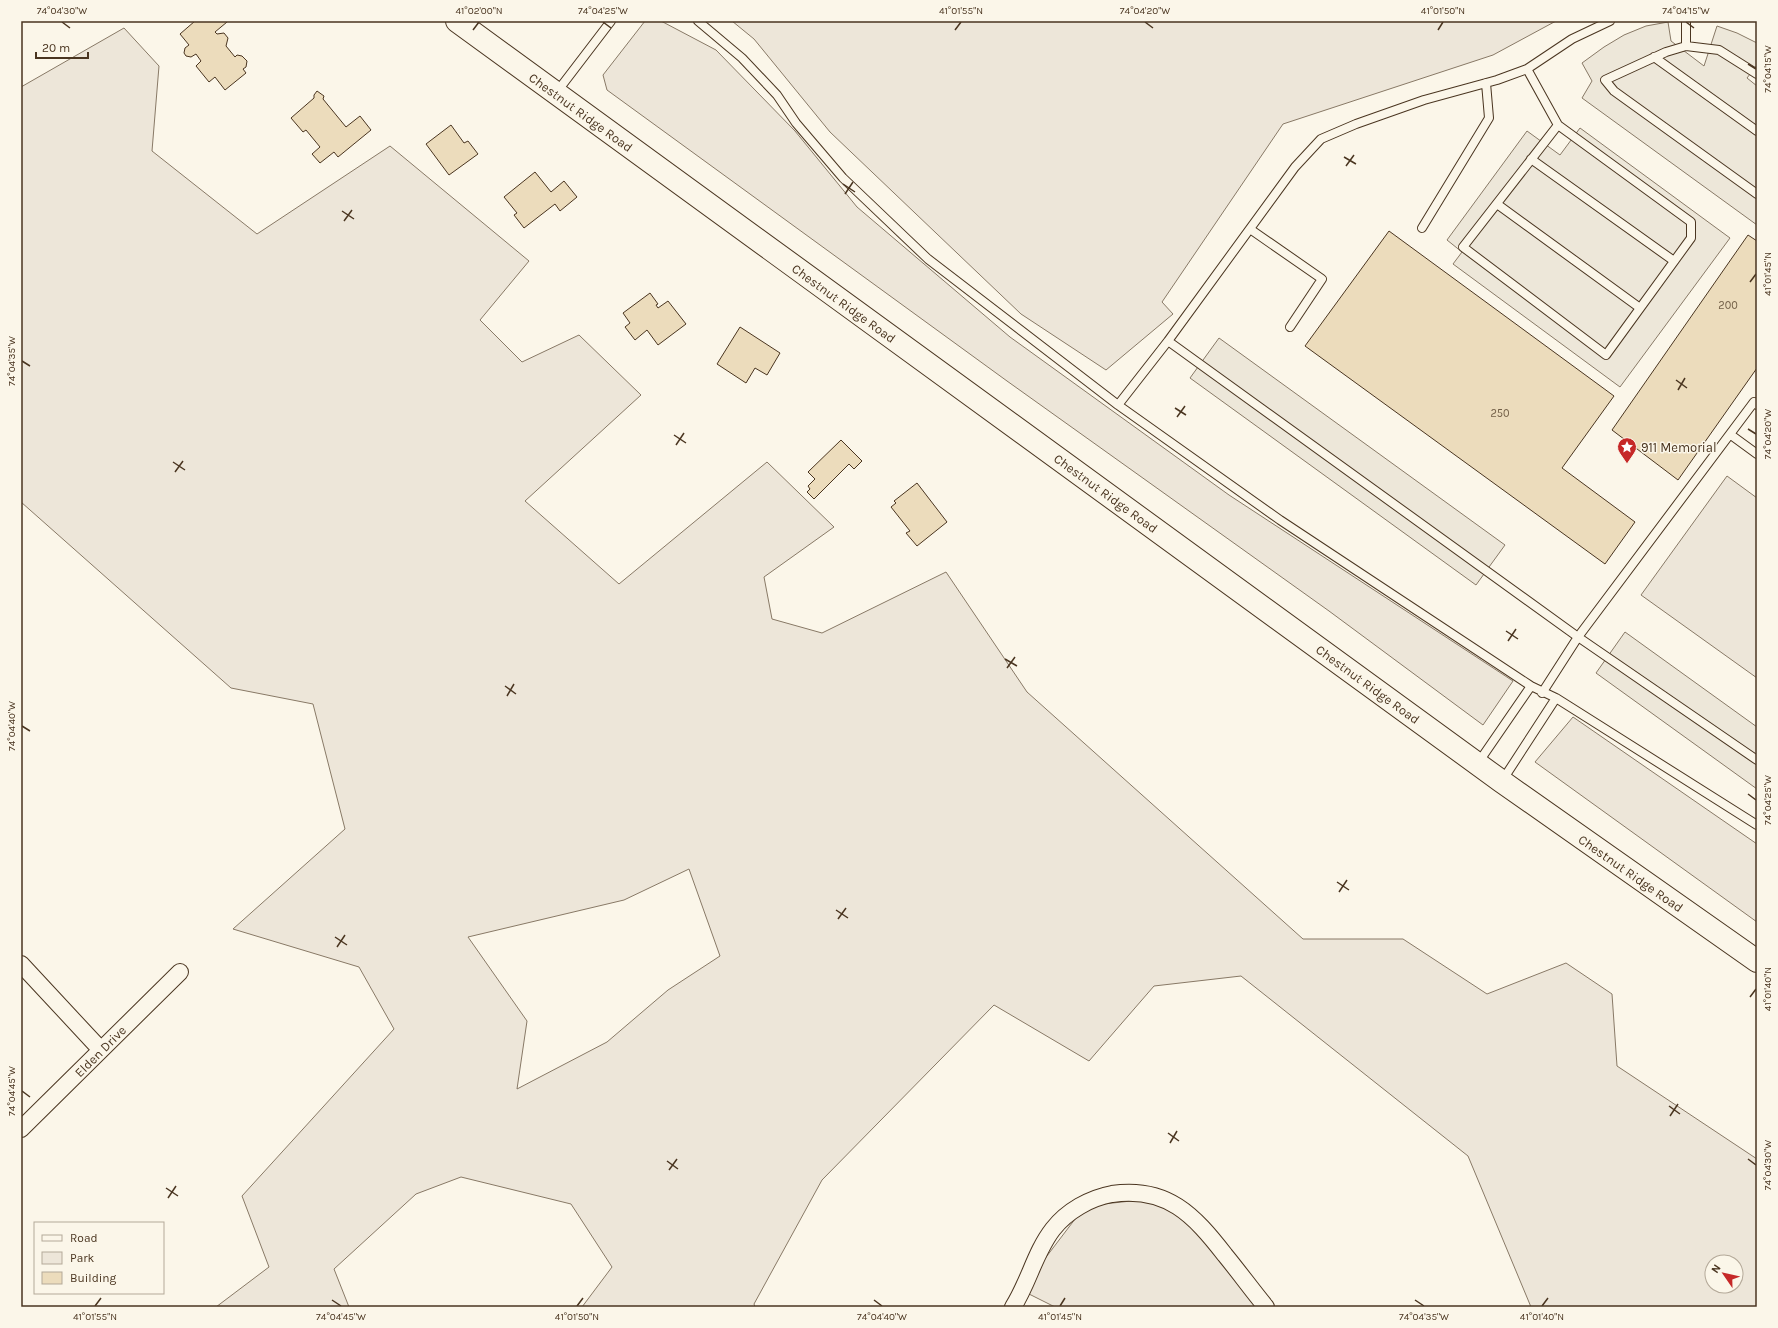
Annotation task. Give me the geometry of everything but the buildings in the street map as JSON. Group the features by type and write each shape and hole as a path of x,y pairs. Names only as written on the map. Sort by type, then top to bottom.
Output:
{"street":[{"name":"Chestnut Ridge Road","path":"457,21 555,94 1501,781 1757,961"},
{"path":"21,964 101,1050"},
{"name":"Elden Drive","path":"21,1129 180,972"},
{"path":"1013,1307 1030,1277 1043,1244 1054,1228 1069,1214 1086,1203 1105,1196 1123,1193 1145,1194 1165,1200 1185,1210 1202,1226 1266,1307"}],"lane":[{"path":"555,94 611,21"},
{"path":"698,21 742,58 777,95 796,123 843,178 928,259 1118,405 1280,520 1530,686 1542,693 1556,698 1757,825"},
{"path":"1118,405 1168,341 1295,167 1321,140 1356,124 1424,100 1486,84 1527,69 1572,39 1610,21"},
{"path":"1686,21 1686,46"},
{"path":"1757,74 1719,50 1686,46 1654,57 1605,80 1614,91 1757,194"},
{"path":"1654,57 1757,131"},
{"path":"1527,69 1558,125 1691,222 1691,238 1606,355 1463,247 1558,125"},
{"path":"1422,228 1489,118 1486,84"},
{"path":"1531,159 1674,261"},
{"path":"1497,204 1640,308"},
{"path":"1250,228 1322,279 1290,327"},
{"path":"1168,341 1578,637 1757,760"},
{"path":"1542,693 1578,637 1731,435 1754,402 1757,405"},
{"path":"1731,435 1757,454"},
{"path":"1478,764 1530,686"},
{"path":"1501,781 1556,698"}],"green space":[{"path":"645,21 661,21 716,50 795,131 857,207 1010,337 1229,495 1513,681 1483,725 1329,611 1007,381 607,90 603,75"},
{"path":"732,21 1556,21 1493,55 1283,124 1162,302 1173,314 1106,370 1021,314 830,132 754,39"},
{"path":"124,28 159,66 152,151 257,234 390,146 529,261 480,320 522,362 579,335 641,395 525,501 619,584 767,462 834,527 764,577 772,619 822,633 946,572 1027,692 1303,939 1403,939 1487,994 1566,963 1612,994 1617,1066 1757,1159 1757,1307 1531,1307 1468,1156 1241,976 1154,986 1089,1061 994,1005 822,1180 754,1304 755,1307 582,1307 612,1267 571,1204 461,1177 416,1194 334,1269 349,1307 216,1307 269,1267 242,1196 394,1029 359,967 233,929 345,829 313,704 231,688 21,502 21,87","holes":["689,869 720,956 668,990 607,1042 517,1089 527,1021 468,937 624,900"]},
{"path":"1727,476 1757,498 1757,678 1641,595"},
{"path":"1573,717 1757,844 1757,922 1535,762"},
{"path":"1168,1197 1268,1307 1055,1307 1021,1290 1085,1206"}],"shaded area":[{"path":"1668,22 1671,41 1704,66 1717,26 1737,33 1757,43 1757,65 1747,78 1757,86 1757,225 1582,98 1592,81 1582,63 1624,35 1646,26"},
{"path":"1580,128 1730,238 1620,387 1453,264 1462,252 1447,240 1527,131 1560,155"},
{"path":"1219,338 1505,545 1476,585 1190,378"},
{"path":"1625,632 1757,727 1757,789 1596,673"}],"place":[{"name":"911 Memorial","path":"1627,464"}]}
